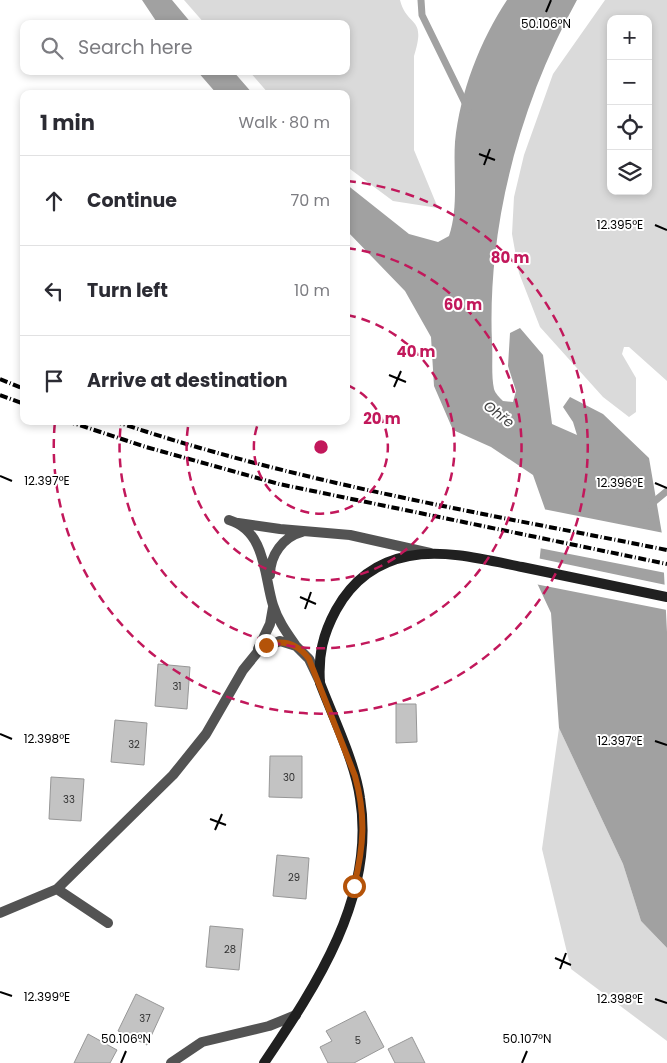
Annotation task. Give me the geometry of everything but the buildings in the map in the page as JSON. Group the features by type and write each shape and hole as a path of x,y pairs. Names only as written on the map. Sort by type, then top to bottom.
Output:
{"street":[{"path":"264,1063 296,1015 336,944 348,910 364,835 360,796 355,776 320,683 309,659 296,646 281,624 273,603 267,568 260,549 251,536 233,521 280,529 350,535 436,554 534,570 667,597"},
{"path":"270,583 270,571 279,547 292,536 312,531"},
{"path":"320,683 320,652 325,632 349,592 362,577 378,566 411,555 436,554"},
{"path":"0,913 57,889 189,757 267,633 273,603"},
{"path":"254,655 260,649 273,642 280,641 296,646"},
{"path":"57,889 108,923"},
{"path":"172,1063 202,1042 269,1026 296,1015"}],"shaded area":[{"path":"184,0 400,0 403,9 417,28 418,34 414,56 414,150 438,208 393,201 350,169 350,90 266,90 252,75 350,75 350,20 202,20"},
{"path":"605,0 667,0 667,381 629,347 624,347 622,354 636,378 636,412 629,417 603,397 540,327 519,273 512,234 514,197 524,155 553,74"},
{"path":"559,728 623,864 641,921 667,948 667,1041 571,969 542,849"}],"water":[{"path":"142,0 172,0 189,20 155,20"},
{"name":"Ohře","path":"507,0 577,0 539,80 511,166 495,254 492,299 492,372 496,394 503,401 513,402 516,391 508,366 510,333 520,328 543,355 552,424 577,435 573,422 563,407 570,397 603,414 649,458 662,534 667,632 667,948 641,921 623,864 559,728 551,613 537,583 545,509 533,475 491,447 453,430 434,386 431,337 405,291 350,234 350,187 409,234 438,242 449,236 454,213 455,142 461,104 480,50"},
{"path":"200,75 236,75 250,90 214,90"}],"pier":[{"path":"543,509 664,533 666,573 539,548"},
{"path":"537,558 666,585 667,610 535,584"}],"waterway":[{"path":"421,0 422,15 468,109"},
{"path":"650,505 667,491"}],"railway":[{"path":"0,379 20,387"},
{"path":"0,395 20,402"},
{"path":"79,425 146,447 279,484 667,564"},
{"path":"126,425 182,443 319,479 458,509 667,550"}],"route":[{"path":"266,645 280,641 288,643 296,646 309,659 355,776 360,796 364,835 354,886"}]}
